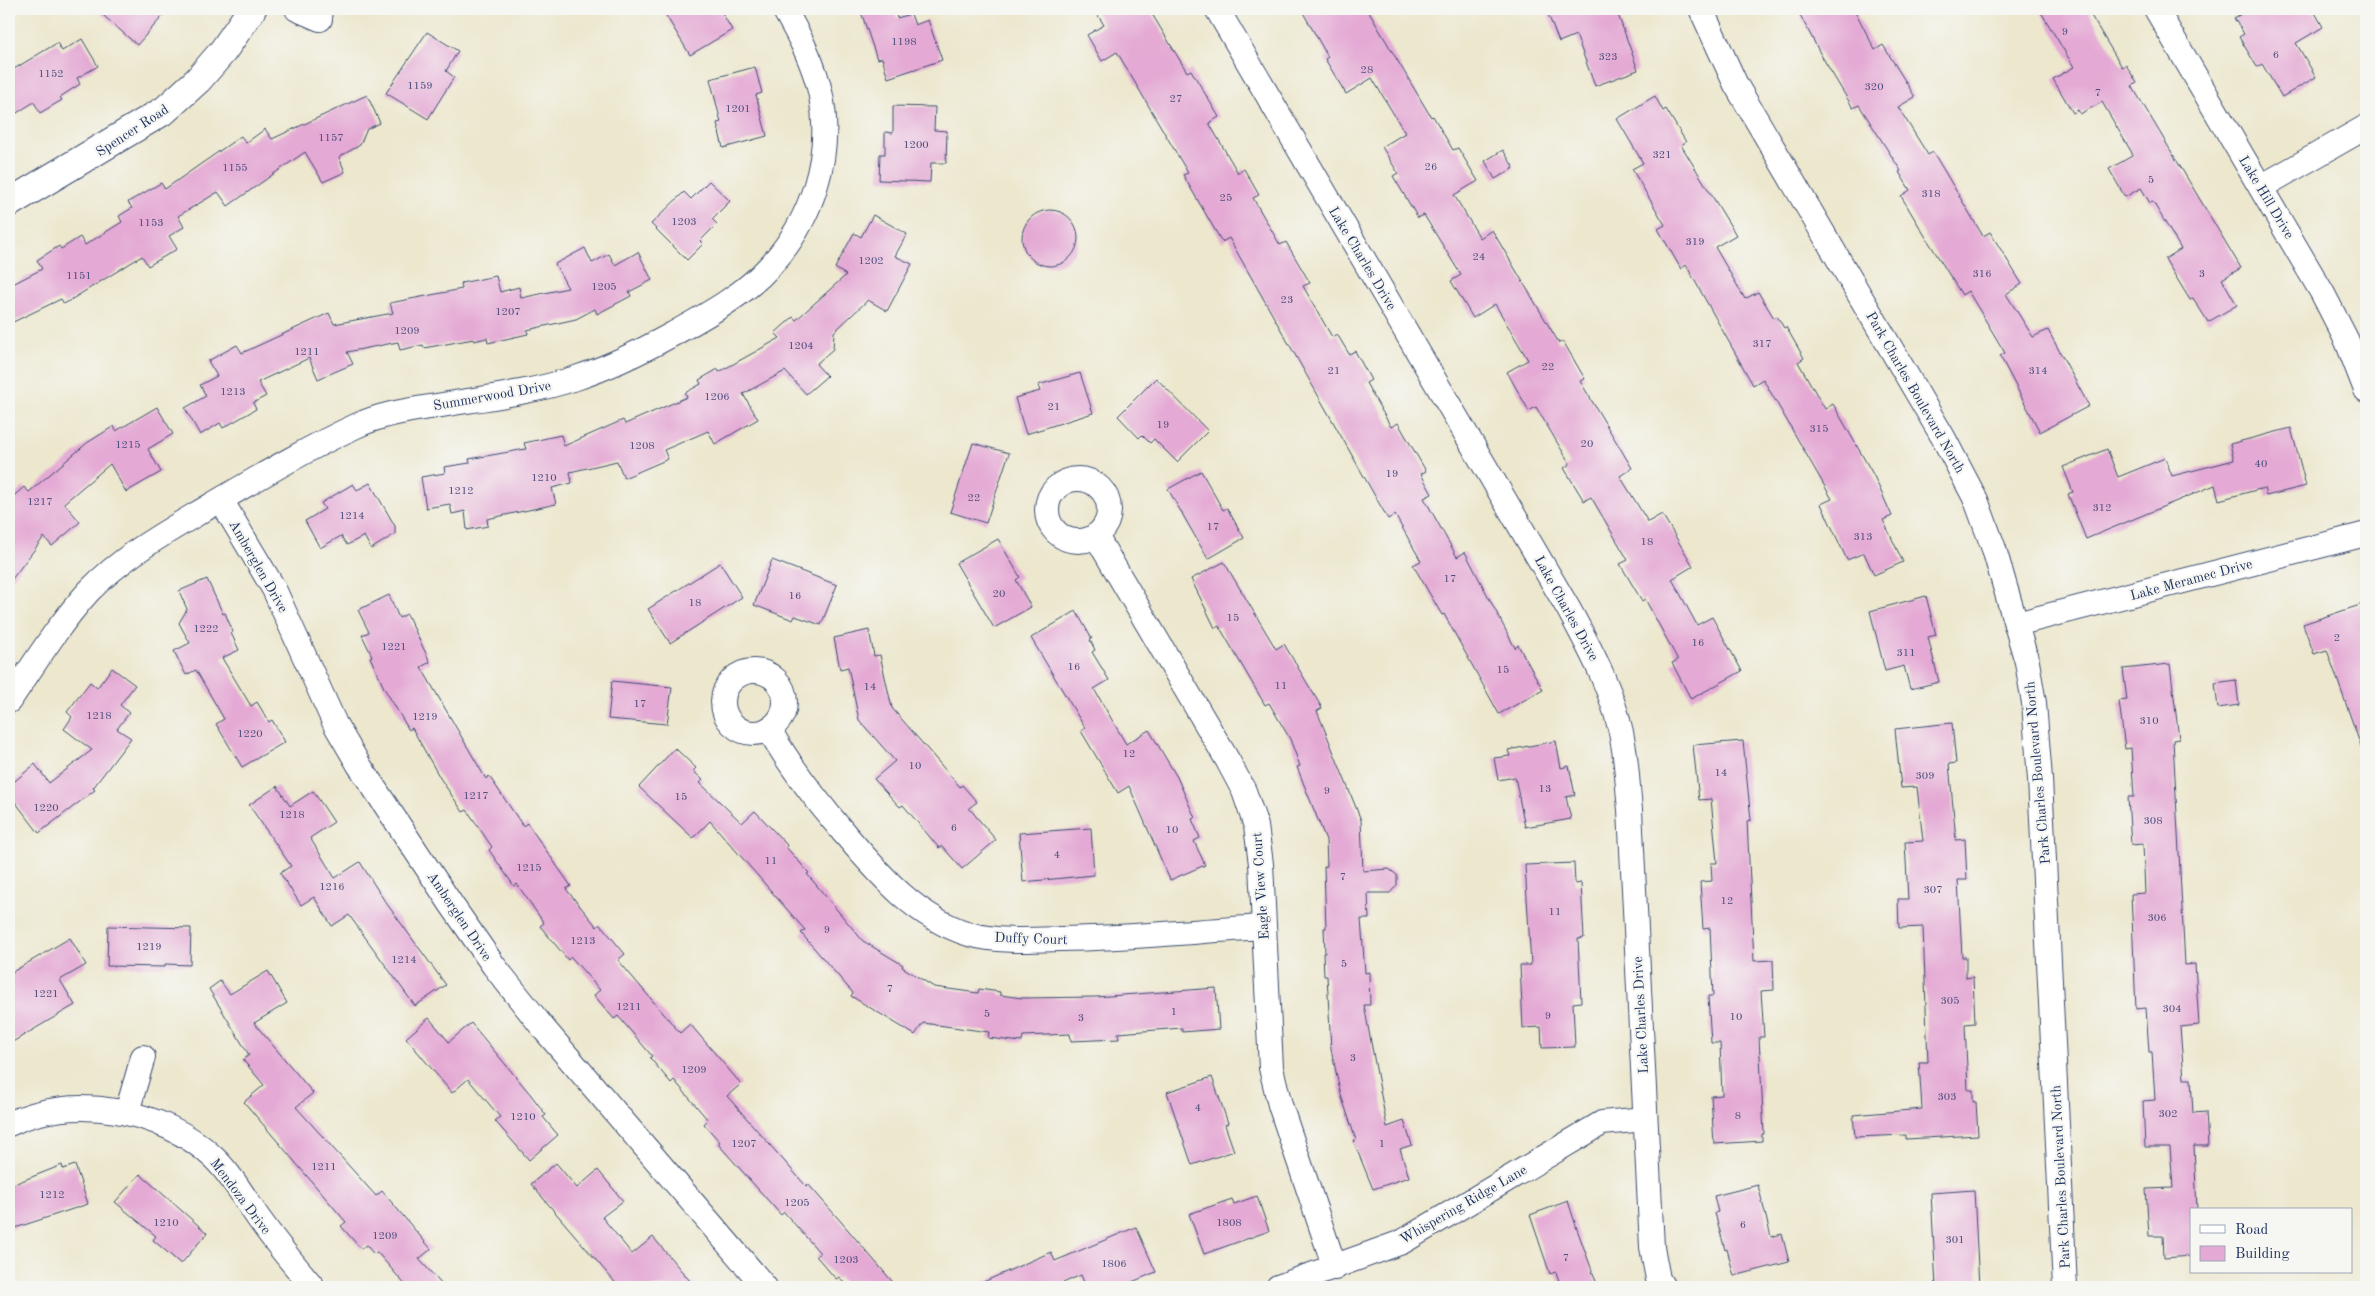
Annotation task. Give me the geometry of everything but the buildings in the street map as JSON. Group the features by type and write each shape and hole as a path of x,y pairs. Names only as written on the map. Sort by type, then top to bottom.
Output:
{"main road":[{"name":"Spencer Road","path":"9,203 165,110 198,80 223,51 252,9"}],"street":[{"path":"297,9 320,19"},
{"name":"Summerwood Drive","path":"9,701 56,629 91,589 125,559 316,445 360,424 404,411 528,392 576,378 631,357 736,296 768,268 790,243 807,211 820,171 824,134 821,96 812,66 784,9"},
{"name":"Lake Charles Drive","path":"1217,9 1568,608 1596,658 1611,698 1624,748 1630,810 1652,1247 1658,1279 1663,1287"},
{"name":"Park Charles Boulevard North","path":"1701,9 1736,85 1943,436 1976,500 1994,548 2027,662 2034,703 2040,779 2065,1287"},
{"name":"Lake Hill Drive","path":"2156,9 2261,187 2343,333 2366,390"},
{"path":"2261,187 2366,127"},
{"name":"Amberglen Drive","path":"221,500 274,588 335,724 456,912 503,979 544,1029 765,1287"},
{"name":"Lake Meramec Drive","path":"2016,624 2366,534"},
{"name":"Eagle View Court","path":"1096,536 1244,791 1256,826 1261,864 1271,1068 1280,1105 1335,1268"},
{"name":"Duffy Court","path":"769,730 788,763 877,872 905,900 935,920 970,934 1014,940 1070,939 1264,927"},
{"path":"127,1112 143,1058"},
{"name":"Mendoza Drive","path":"9,1124 22,1118 54,1110 90,1108 127,1112 157,1123 187,1138 214,1158 283,1252 313,1287"},
{"name":"Whispering Ridge Lane","path":"1278,1287 1335,1268 1402,1242 1602,1123 1645,1119"}]}
